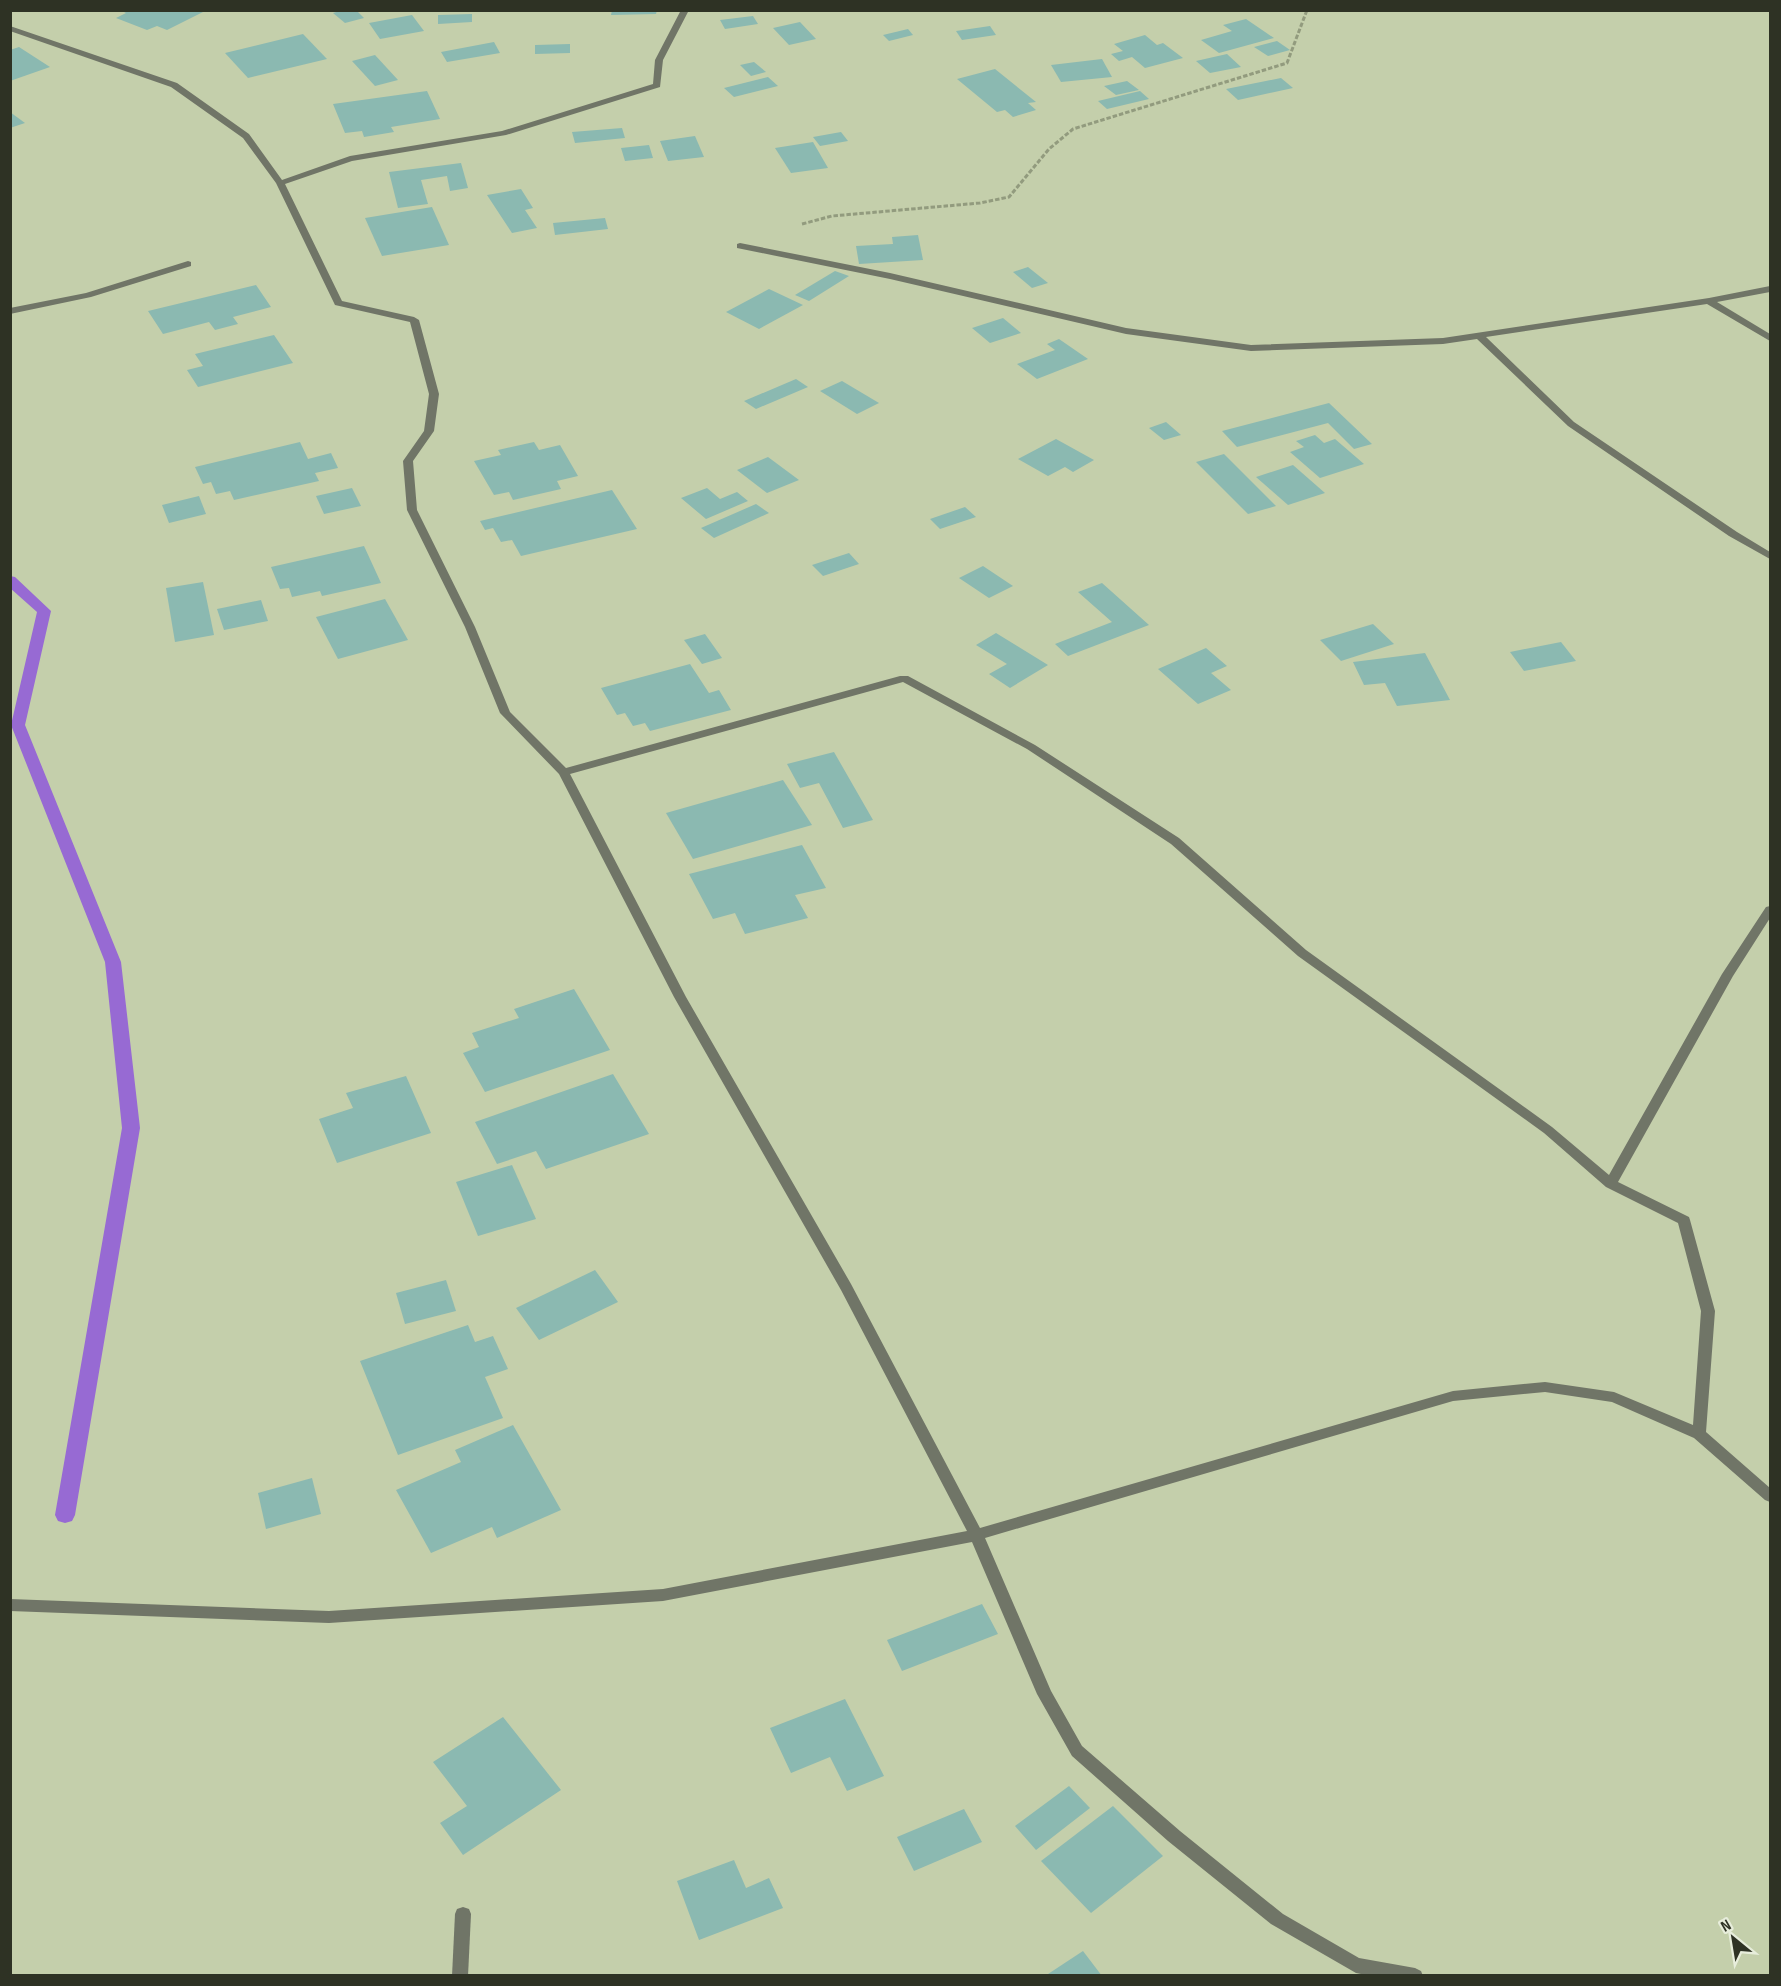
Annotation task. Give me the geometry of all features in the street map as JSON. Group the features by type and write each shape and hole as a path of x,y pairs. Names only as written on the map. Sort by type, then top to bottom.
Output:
{"street":[{"path":"280,183 350,159 503,133 657,85 659,60 685,10"},
{"path":"10,28 174,85 246,136 280,183 338,303 414,320 434,394 429,431 408,461 412,510 470,627 505,713 564,772 680,997 846,1288 976,1535 1045,1694 1077,1751 1174,1836 1277,1919 1356,1965 1415,1976"},
{"path":"740,246 890,276 1126,331 1251,348 1443,341 1709,301 1770,289"},
{"path":"10,311 88,295 189,264"},
{"path":"1709,301 1770,338"},
{"path":"1479,336 1571,424 1722,524 1733,534 1770,556"},
{"path":"564,772 904,678 1031,747 1175,841 1302,953 1548,1130 1611,1184 1684,1220 1708,1311 1699,1434"},
{"path":"1611,1184 1728,974 1770,910"},
{"path":"10,1605 329,1617 663,1595 976,1535 1453,1396 1545,1387 1614,1397 1699,1434 1770,1496"},
{"path":"460,1976 463,1914"}],"path":[{"path":"798,225 832,216 980,203 1009,197 1049,149 1073,129 1172,101 1287,63 1307,10"}],"building":[{"path":"120,10 207,10 167,30 157,26 147,30 116,18 126,13"},
{"path":"356,10 364,18 345,23 333,13"},
{"path":"612,10 657,10 656,14 611,15"},
{"path":"472,14 472,22 438,24 438,15"},
{"path":"412,15 424,31 380,39 369,23"},
{"path":"753,16 758,24 725,29 720,20"},
{"path":"1246,19 1274,38 1219,53 1201,40 1232,31 1223,25"},
{"path":"800,22 816,39 789,45 773,28"},
{"path":"990,26 996,35 962,40 956,31"},
{"path":"908,29 913,35 889,41 883,35"},
{"path":"303,34 327,59 248,78 225,53"},
{"path":"1145,35 1157,45 1163,43 1183,58 1145,68 1132,57 1119,61 1111,54 1123,51 1114,44"},
{"path":"1277,41 1290,50 1268,56 1254,47"},
{"path":"494,42 500,53 447,62 441,52"},
{"path":"570,44 570,53 535,54 535,45"},
{"path":"19,47 50,67 10,81 10,50"},
{"path":"1227,54 1241,67 1210,73 1196,61"},
{"path":"375,55 398,80 375,86 352,61"},
{"path":"1102,59 1112,77 1061,82 1051,65"},
{"path":"754,62 766,72 751,76 740,65"},
{"path":"995,69 1036,102 1028,103 1036,110 1013,117 1005,110 997,112 957,79"},
{"path":"768,77 778,86 734,97 724,88"},
{"path":"1281,78 1293,88 1238,100 1226,89"},
{"path":"1127,81 1139,90 1116,95 1104,86"},
{"path":"427,91 440,119 391,127 394,132 364,137 362,131 345,133 333,104"},
{"path":"1140,91 1149,99 1107,109 1098,101"},
{"path":"10,112 25,123 10,128"},
{"path":"622,128 625,138 575,143 572,132"},
{"path":"841,132 848,141 820,146 813,137"},
{"path":"695,136 704,157 668,161 660,141"},
{"path":"813,142 828,168 791,173 775,148"},
{"path":"649,145 653,158 625,161 621,148"},
{"path":"461,163 468,188 450,191 447,176 421,180 428,204 398,208 389,172"},
{"path":"521,189 533,208 525,210 537,228 512,233 487,195"},
{"path":"432,207 449,245 382,256 365,218"},
{"path":"605,218 608,229 555,235 553,223"},
{"path":"918,235 923,260 859,264 856,246 893,244 892,237"},
{"path":"1028,267 1048,283 1032,288 1013,272"},
{"path":"835,271 849,276 809,301 795,295"},
{"path":"256,285 271,307 233,317 238,324 215,330 209,322 163,334 148,311"},
{"path":"769,289 803,305 759,329 726,312"},
{"path":"1003,318 1021,333 990,343 972,328"},
{"path":"274,335 293,363 198,387 187,370 203,366 195,354"},
{"path":"1059,339 1088,359 1037,379 1017,364 1055,350 1047,344"},
{"path":"796,379 808,387 756,409 744,401"},
{"path":"842,381 879,403 857,414 820,391"},
{"path":"1329,403 1372,444 1354,449 1328,423 1237,447 1222,431"},
{"path":"1166,422 1181,435 1164,440 1149,428"},
{"path":"1315,435 1324,443 1335,439 1364,464 1320,478 1290,452 1304,447 1296,441"},
{"path":"1056,439 1094,460 1073,472 1065,467 1048,476 1018,459"},
{"path":"300,442 308,459 331,453 338,468 315,473 319,481 234,500 230,491 216,494 211,482 203,484 195,467"},
{"path":"534,442 539,450 560,445 578,476 557,481 561,489 513,500 509,492 494,495 474,461 501,455 498,450"},
{"path":"1224,454 1276,506 1248,514 1196,462"},
{"path":"768,457 799,480 767,493 737,470"},
{"path":"1293,465 1325,493 1288,505 1256,477"},
{"path":"352,488 361,506 324,514 316,496"},
{"path":"707,488 720,499 737,492 748,501 706,519 681,498"},
{"path":"612,490 637,529 521,556 512,540 501,542 493,528 485,530 480,521"},
{"path":"199,496 206,514 169,523 162,505"},
{"path":"756,504 769,513 714,538 701,528"},
{"path":"965,507 976,517 940,529 930,519"},
{"path":"364,546 381,583 322,596 320,591 292,597 289,588 280,589 271,567"},
{"path":"849,553 859,564 823,576 812,565"},
{"path":"983,566 1013,586 989,598 959,578"},
{"path":"203,582 214,635 175,642 166,588"},
{"path":"1102,583 1149,625 1068,656 1055,644 1112,622 1078,592"},
{"path":"385,599 408,640 338,659 316,617"},
{"path":"261,600 268,621 224,630 217,609"},
{"path":"1373,624 1394,644 1341,661 1320,640"},
{"path":"996,633 1048,665 1010,688 989,674 1007,664 976,645"},
{"path":"705,634 722,658 702,664 684,640"},
{"path":"1561,642 1576,661 1524,671 1510,652"},
{"path":"1206,648 1227,666 1211,673 1231,690 1198,704 1158,669"},
{"path":"1425,653 1450,700 1397,706 1385,683 1364,685 1353,662"},
{"path":"690,664 709,693 719,690 731,710 650,731 645,723 633,726 625,713 617,715 601,688"},
{"path":"834,752 873,820 843,828 819,783 800,788 787,764"},
{"path":"783,780 812,825 693,859 666,813"},
{"path":"802,845 826,888 795,895 808,918 745,934 735,913 713,919 689,874"},
{"path":"574,989 610,1050 485,1092 463,1053 479,1047 472,1033 519,1018 514,1009"},
{"path":"613,1074 649,1134 546,1169 536,1151 497,1164 475,1122"},
{"path":"406,1076 431,1133 337,1163 319,1119 353,1108 346,1093"},
{"path":"512,1165 536,1219 478,1236 456,1182"},
{"path":"595,1270 618,1302 539,1340 516,1308"},
{"path":"446,1280 456,1311 405,1324 396,1293"},
{"path":"468,1325 475,1342 493,1336 508,1369 485,1377 503,1418 398,1455 360,1361"},
{"path":"513,1425 561,1510 497,1538 492,1527 431,1553 396,1490 461,1462 455,1450"},
{"path":"312,1478 321,1514 266,1529 258,1493"},
{"path":"982,1604 998,1634 902,1671 887,1640"},
{"path":"845,1699 884,1776 847,1791 830,1757 791,1773 770,1728"},
{"path":"503,1717 561,1790 463,1855 440,1823 467,1806 433,1762"},
{"path":"1069,1786 1090,1808 1036,1850 1015,1826"},
{"path":"1113,1806 1163,1856 1091,1913 1041,1861"},
{"path":"964,1809 982,1842 914,1871 897,1837"},
{"path":"734,1860 746,1888 769,1878 783,1908 699,1940 677,1881"},
{"path":"1083,1951 1102,1976 1045,1976"}],"waterway":[{"path":"10,580 44,611 18,725 113,962 131,1128 65,1515"}]}
